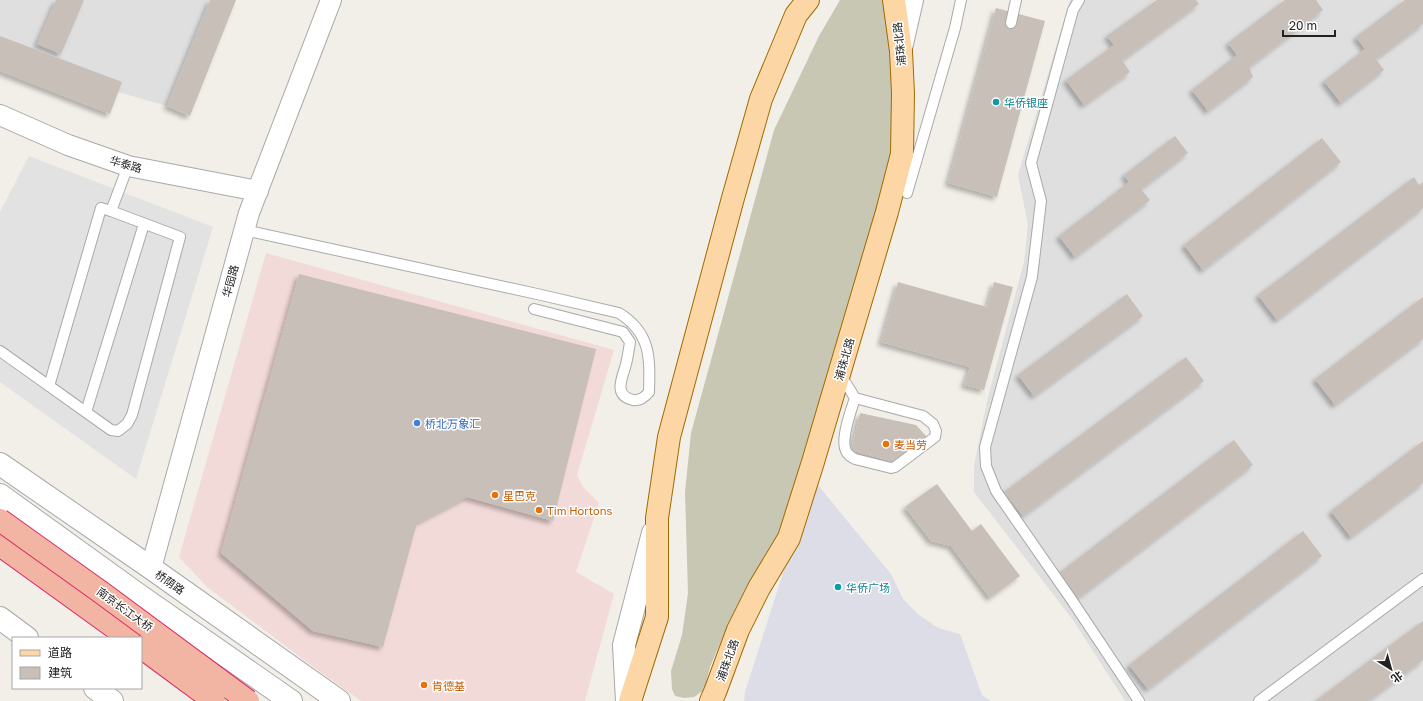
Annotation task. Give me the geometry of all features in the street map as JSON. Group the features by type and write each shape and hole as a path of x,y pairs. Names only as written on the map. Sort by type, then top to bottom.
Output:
{"highway":[{"name":"南京长江大桥","path":"0,520 248,701"},
{"name":"南京长江大桥","path":"0,545 128,637"},
{"name":"南京长江大桥","path":"142,648 214,701"}],"main road":[{"name":"浦珠北路","path":"711,701 738,630 759,588 788,538 813,462 887,212 902,154 903,93 901,51 894,0"},
{"path":"630,701 657,617 657,518 669,437 761,99 801,5"}],"street":[{"name":"华园路","path":"151,568 244,230 331,0"},
{"path":"901,51 912,0"},
{"name":"华泰路","path":"0,115 68,145 128,166 258,191"},
{"name":"桥荫路","path":"0,464 151,568 339,701"},
{"path":"0,495 291,701"},
{"path":"627,701 624,645 657,518"},
{"path":"142,652 165,613"},
{"path":"0,618 26,637"},
{"path":"96,689 113,701 120,689"}],"lane":[{"path":"907,193 956,28 961,0"},
{"path":"1011,23 1016,0"},
{"path":"1079,0 1073,10 1031,163 1041,201 1032,277 985,447 986,466 996,491 1071,599 1139,701"},
{"path":"111,211 128,166"},
{"path":"0,351 49,386 112,430 118,431 126,424 132,415 180,238 101,208 49,386"},
{"path":"86,412 144,224"},
{"path":"244,230 619,313 631,321 642,335 650,363 649,392 645,397 636,400 626,398 621,392 619,382 624,373 630,342 623,332 534,309"},
{"path":"840,373 855,398 923,416 932,424 936,431 935,437 895,467 891,468 855,459 846,452 843,441 855,398"},
{"path":"1259,701 1423,579"}],"shaded area":[{"path":"0,0 210,0 167,106 118,92 0,36"},
{"path":"840,0 884,0 893,81 895,138 887,182 786,528 759,569 730,620 710,667 704,690 694,697 684,698 675,696 672,689 671,671 682,635 688,593 685,492 691,433 774,130 819,36"},
{"path":"1070,0 1423,0 1423,701 1125,701 1073,620 974,492 974,466 987,401 1024,262 1028,225 1018,175"},
{"path":"29,156 213,227 136,479 0,382 0,212"},
{"path":"266,253 614,350 577,475 583,487 599,503 576,572 614,594 585,701 361,701 207,587 179,557"},
{"name":"华侨广场","path":"813,479 891,574 903,599 919,615 938,628 960,634 982,695 991,701 744,701 745,692"}],"building":[{"path":"56,0 84,0 61,54 37,44"},
{"path":"210,0 236,0 190,116 167,106"},
{"path":"1157,0 1196,0 1199,4 1122,60 1130,72 1084,105 1066,80 1114,45 1107,36"},
{"path":"1285,0 1316,0 1323,10 1249,67 1253,77 1208,111 1192,90 1237,55 1228,43"},
{"path":"1405,0 1423,0 1423,24 1376,59 1384,70 1341,103 1324,81 1365,49 1356,37"},
{"name":"华侨银座","path":"996,8 1045,21 997,197 948,183"},
{"path":"0,36 122,82 110,114 0,71"},
{"path":"1175,136 1188,153 1141,189 1150,200 1075,257 1059,236 1129,182 1124,175"},
{"path":"1322,138 1341,162 1203,270 1184,245"},
{"path":"1414,177 1419,185 1423,182 1423,208 1277,320 1258,295"},
{"name":"桥北万象汇","path":"299,274 596,349 553,521 467,497 417,523 383,647 313,631 221,553"},
{"path":"898,282 987,307 994,282 1013,287 984,390 964,385 970,367 881,342"},
{"path":"1127,294 1143,316 1034,396 1018,375"},
{"path":"1423,297 1423,339 1335,405 1315,379"},
{"path":"1186,357 1204,381 1023,516 1004,492"},
{"name":"麦当劳","path":"860,413 916,425 927,437 894,462 851,450"},
{"path":"1234,440 1253,465 1078,598 1059,573"},
{"path":"1423,441 1423,483 1351,537 1331,511"},
{"path":"937,484 972,531 981,524 1020,576 990,598 951,546 931,541 905,507"},
{"path":"1303,531 1322,556 1148,689 1129,665"},
{"path":"1423,621 1423,660 1368,701 1315,701"}],"place":[{"name":"华侨银座","path":"996,102"},
{"name":"桥北万象汇","path":"417,423"},
{"name":"麦当劳","path":"886,444"},
{"name":"星巴克","path":"495,495"},
{"name":"Tim Hortons","path":"539,510"},
{"name":"华侨广场","path":"838,587"},
{"name":"肯德基","path":"424,685"}]}
